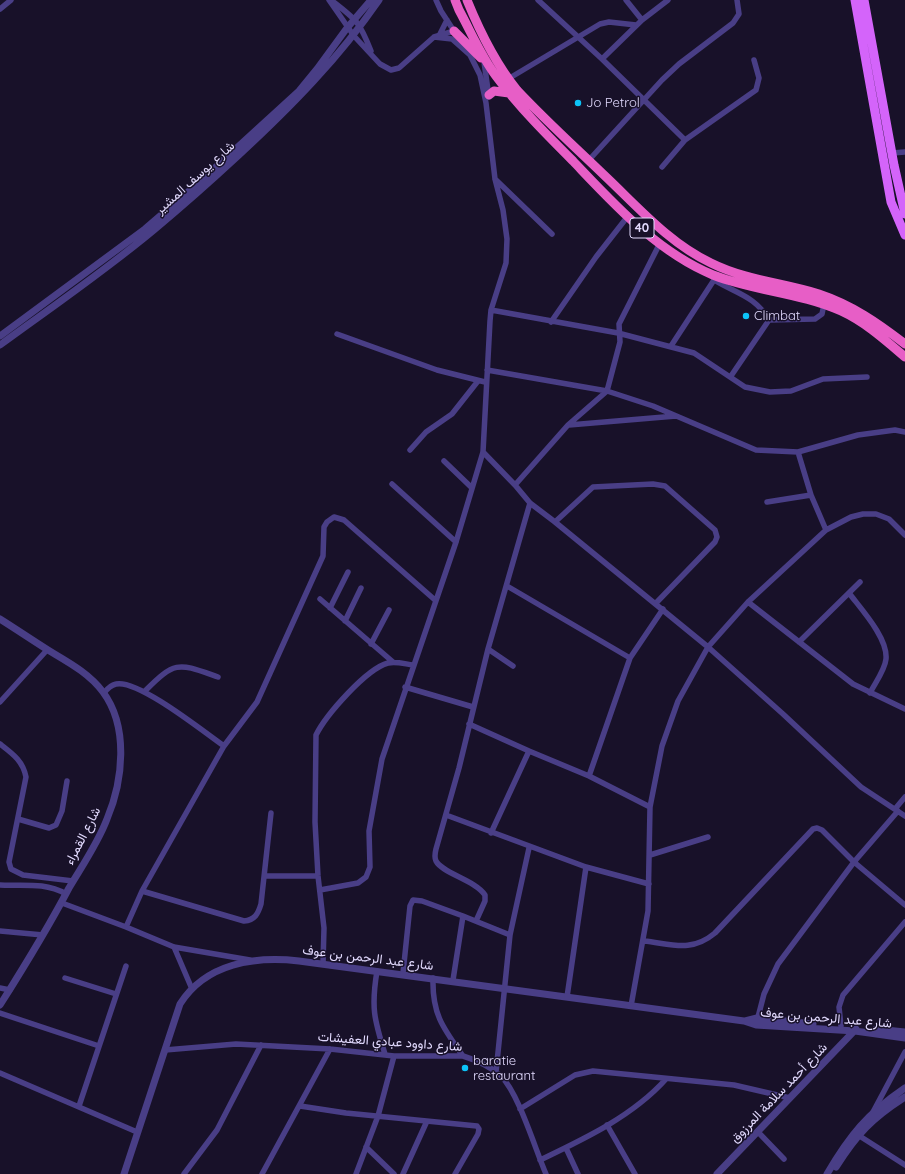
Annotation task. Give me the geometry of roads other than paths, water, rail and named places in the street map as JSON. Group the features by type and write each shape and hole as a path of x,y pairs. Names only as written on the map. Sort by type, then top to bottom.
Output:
{"highway":[{"name":"40","path":"455,0 459,10 491,67 509,92 554,142 628,216 660,243 687,262 714,278 824,304 856,319 905,357"},
{"name":"40","path":"467,0 488,45 508,79 530,104 668,235 693,254 733,272 818,294 838,301 878,322 905,344"},
{"path":"454,31 491,67"},
{"path":"488,99 494,91 509,92"}],"main road":[{"path":"855,0 891,202 905,235"},
{"path":"864,0 892,153 905,214"}],"street":[{"path":"0,9 11,0"},
{"path":"330,0 355,18 361,26 372,53"},
{"path":"330,0 347,28 372,53 383,67 391,70 397,69 434,37 454,31 436,0"},
{"name":"شارع يوسف المشير","path":"0,336 145,229 196,186 299,91 318,69 347,28 371,0"},
{"name":"شارع يوسف المشير","path":"0,345 126,253 198,192 302,95 354,36 380,0"},
{"path":"538,0 686,140"},
{"path":"626,0 642,20"},
{"path":"602,59 636,25 668,0"},
{"path":"588,160 642,100 679,64 733,23 739,14 737,0"},
{"path":"440,34 447,20"},
{"path":"508,79 605,22 636,25"},
{"path":"434,37 452,39 470,55 480,75 488,99"},
{"path":"320,890 358,883 368,873 370,867 369,831 377,778 387,740 456,542 471,487 483,452 491,310 503,273 507,254 504,216 495,179 484,60"},
{"path":"662,167 686,140 756,90 759,78 754,60"},
{"path":"892,153 905,152"},
{"path":"495,179 552,234"},
{"path":"551,322 596,257 628,216"},
{"path":"515,485 568,425 607,391 620,342 618,333 619,324 624,311 660,243"},
{"path":"671,346 714,278 752,300 762,308 769,320"},
{"path":"769,320 815,319 822,314 824,304"},
{"path":"491,310 618,333 671,346 694,353 731,376 745,387 770,392 791,391 822,379 867,376"},
{"path":"731,376 769,320"},
{"path":"337,334 437,370 486,382"},
{"path":"487,370 607,391 677,416 756,450 798,452 858,435 895,430 905,432"},
{"path":"410,450 426,432 452,414 478,381"},
{"path":"568,425 677,416"},
{"path":"483,452 530,503 708,647 783,714 851,779 905,816"},
{"path":"798,452 811,496 826,530"},
{"path":"444,461 471,487"},
{"path":"392,484 456,542"},
{"path":"555,522 593,487 653,484 665,486 716,530 717,537 715,542 656,604"},
{"path":"767,502 811,496"},
{"path":"476,921 485,901 483,892 474,884 439,865 435,860 436,849 488,649 530,503"},
{"path":"631,1006 644,941 649,884 650,807 662,746 678,701 708,647 748,602 826,530 851,517 864,514 876,514 889,519 905,535"},
{"path":"126,927 142,891 224,746 257,702 323,556 324,527 331,518 338,517 344,520 435,600"},
{"path":"330,608 348,572"},
{"path":"800,642 860,582"},
{"path":"507,586 630,658"},
{"path":"345,621 361,588"},
{"path":"849,593 883,642 886,652 886,661 870,693"},
{"path":"320,599 393,662"},
{"path":"748,602 835,671 854,684 905,709"},
{"path":"589,776 630,658 662,609"},
{"path":"371,644 389,610"},
{"name":"شارع القمراء","path":"0,619 85,674 104,693 110,703 118,726 121,751 119,778 107,820 62,903 0,1005"},
{"path":"488,649 513,666"},
{"path":"0,702 47,650"},
{"path":"323,964 324,928 318,876 315,822 316,735 322,724 346,696 374,671 387,663 393,662 413,665"},
{"path":"145,691 165,673 175,667 187,666 218,677"},
{"path":"104,693 110,687 121,684 145,691 224,746"},
{"path":"405,687 473,707"},
{"path":"469,724 529,752 589,776 650,807"},
{"path":"0,744 24,766 26,778 9,862 11,870 23,875 73,881"},
{"path":"491,833 529,752"},
{"path":"18,819 48,828 56,825 62,811 66,781"},
{"path":"757,1021 766,988 778,964 854,862 897,810 905,797"},
{"path":"142,891 244,921 251,920 259,912 265,876 271,814"},
{"path":"446,815 529,848 586,867 649,884"},
{"path":"644,941 691,946 705,941 715,933 813,829 822,830 854,862 905,905"},
{"path":"650,855 708,837"},
{"path":"496,1072 510,934 529,848"},
{"path":"567,997 586,867"},
{"path":"265,876 318,876"},
{"path":"0,885 54,887 66,894"},
{"path":"403,973 410,906 413,900 422,901 510,934"},
{"path":"62,903 126,927 174,948 250,960"},
{"path":"453,980 463,916"},
{"path":"841,1026 839,1007 843,995 905,922"},
{"path":"0,931 43,935"},
{"path":"174,948 192,989"},
{"name":"شارع عبد الرحمن بن عوف","path":"124,1174 180,1004 192,989 222,970 250,960 280,959 403,973 744,1021 841,1026 905,1038"},
{"path":"79,1106 126,966"},
{"path":"377,971 374,991 374,1012 385,1054"},
{"path":"65,978 116,994"},
{"path":"433,978 434,1006 450,1039 463,1056"},
{"path":"0,988 10,990"},
{"path":"0,1013 99,1046"},
{"name":"شارع عبد الرحمن بن عوف","path":"757,1021 905,1032"},
{"name":"شارع أحمد سلامة المرزوق","path":"717,1174 856,1029"},
{"name":"شارع داوود عبادي العفيشات","path":"165,1050 236,1044 330,1049 394,1056 463,1056 496,1072 511,1089 546,1174"},
{"path":"184,1174 217,1130 261,1045"},
{"path":"262,1174 330,1049"},
{"path":"872,1112 905,1052"},
{"path":"356,1174 378,1116 394,1056"},
{"path":"520,1108 575,1075 585,1071 734,1085 790,1098"},
{"path":"0,1073 137,1132"},
{"path":"540,1160 566,1148 607,1125 645,1100 666,1079"},
{"path":"827,1174 846,1141 872,1112 905,1088"},
{"path":"832,1174 858,1135 884,1111 905,1097"},
{"path":"300,1106 474,1126 479,1129 478,1134 455,1174"},
{"path":"403,1174 427,1121"},
{"path":"607,1125 635,1174"},
{"path":"758,1132 784,1159"},
{"path":"858,1135 905,1165"},
{"path":"366,1147 394,1174"},
{"path":"566,1148 578,1174"}],"place":[{"name":"Jo Petrol","path":"578,103"},
{"name":"Climbat","path":"746,316"},
{"name":"baratie restaurant","path":"465,1068"}]}
